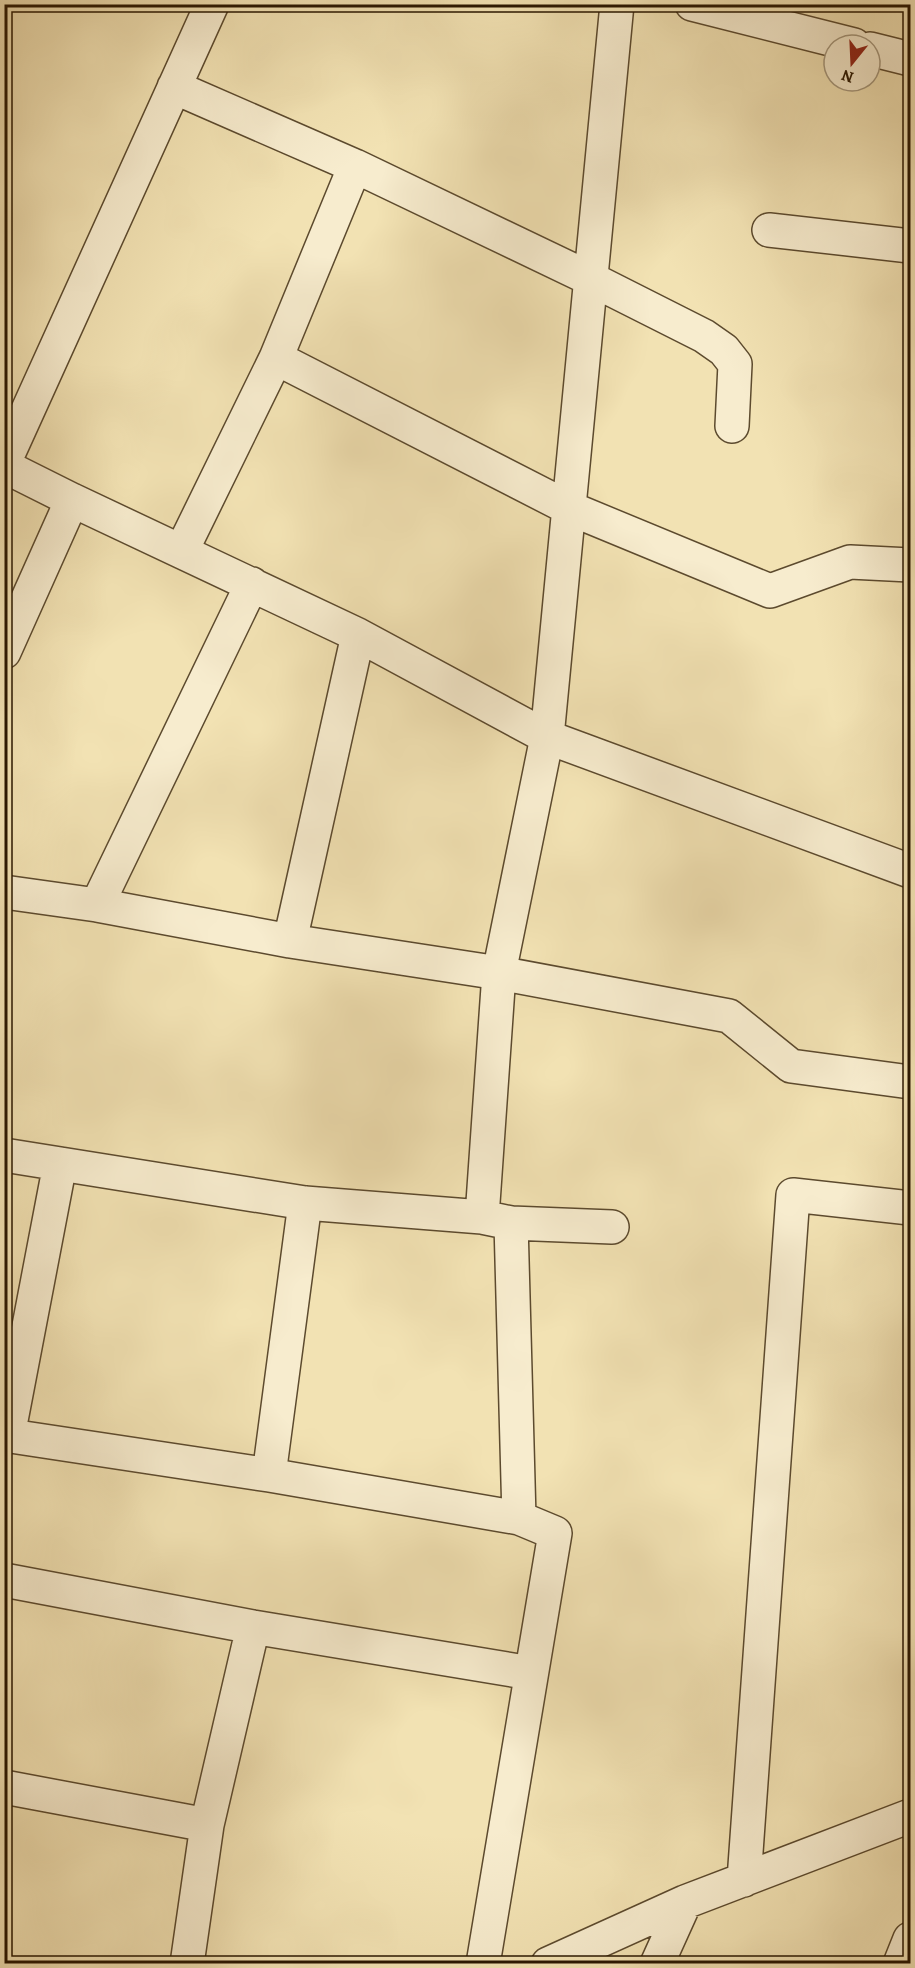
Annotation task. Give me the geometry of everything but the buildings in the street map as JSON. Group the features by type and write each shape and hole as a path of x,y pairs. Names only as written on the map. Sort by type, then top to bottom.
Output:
{"street":[{"path":"212,4 4,465 72,500 358,635 547,737 910,871"},
{"path":"519,1518 496,1220 499,973 547,737 618,4"},
{"path":"692,4 822,37"},
{"path":"882,52 910,59"},
{"path":"174,87 356,166 704,336 724,350 735,364 732,426"},
{"path":"182,550 276,358 356,166"},
{"path":"769,230 910,246"},
{"path":"276,358 569,508 770,591 850,562 910,565"},
{"path":"4,652 72,500"},
{"path":"97,905 252,584"},
{"path":"290,941 358,635"},
{"path":"4,892 97,905 290,941 499,973 729,1016 791,1066 910,1082"},
{"path":"4,1155 305,1203 496,1220 612,1227"},
{"path":"60,1164 6,1436 269,1475 519,1518 555,1533 483,1964"},
{"path":"744,1880 793,1195 910,1208"},
{"path":"269,1475 305,1203"},
{"path":"4,1580 253,1627 531,1673"},
{"path":"187,1964 207,1825 253,1627"},
{"path":"4,1787 207,1825"},
{"path":"548,1964 685,1902 910,1816"},
{"path":"657,1964 685,1902"},
{"path":"900,1964 910,1939"}]}
